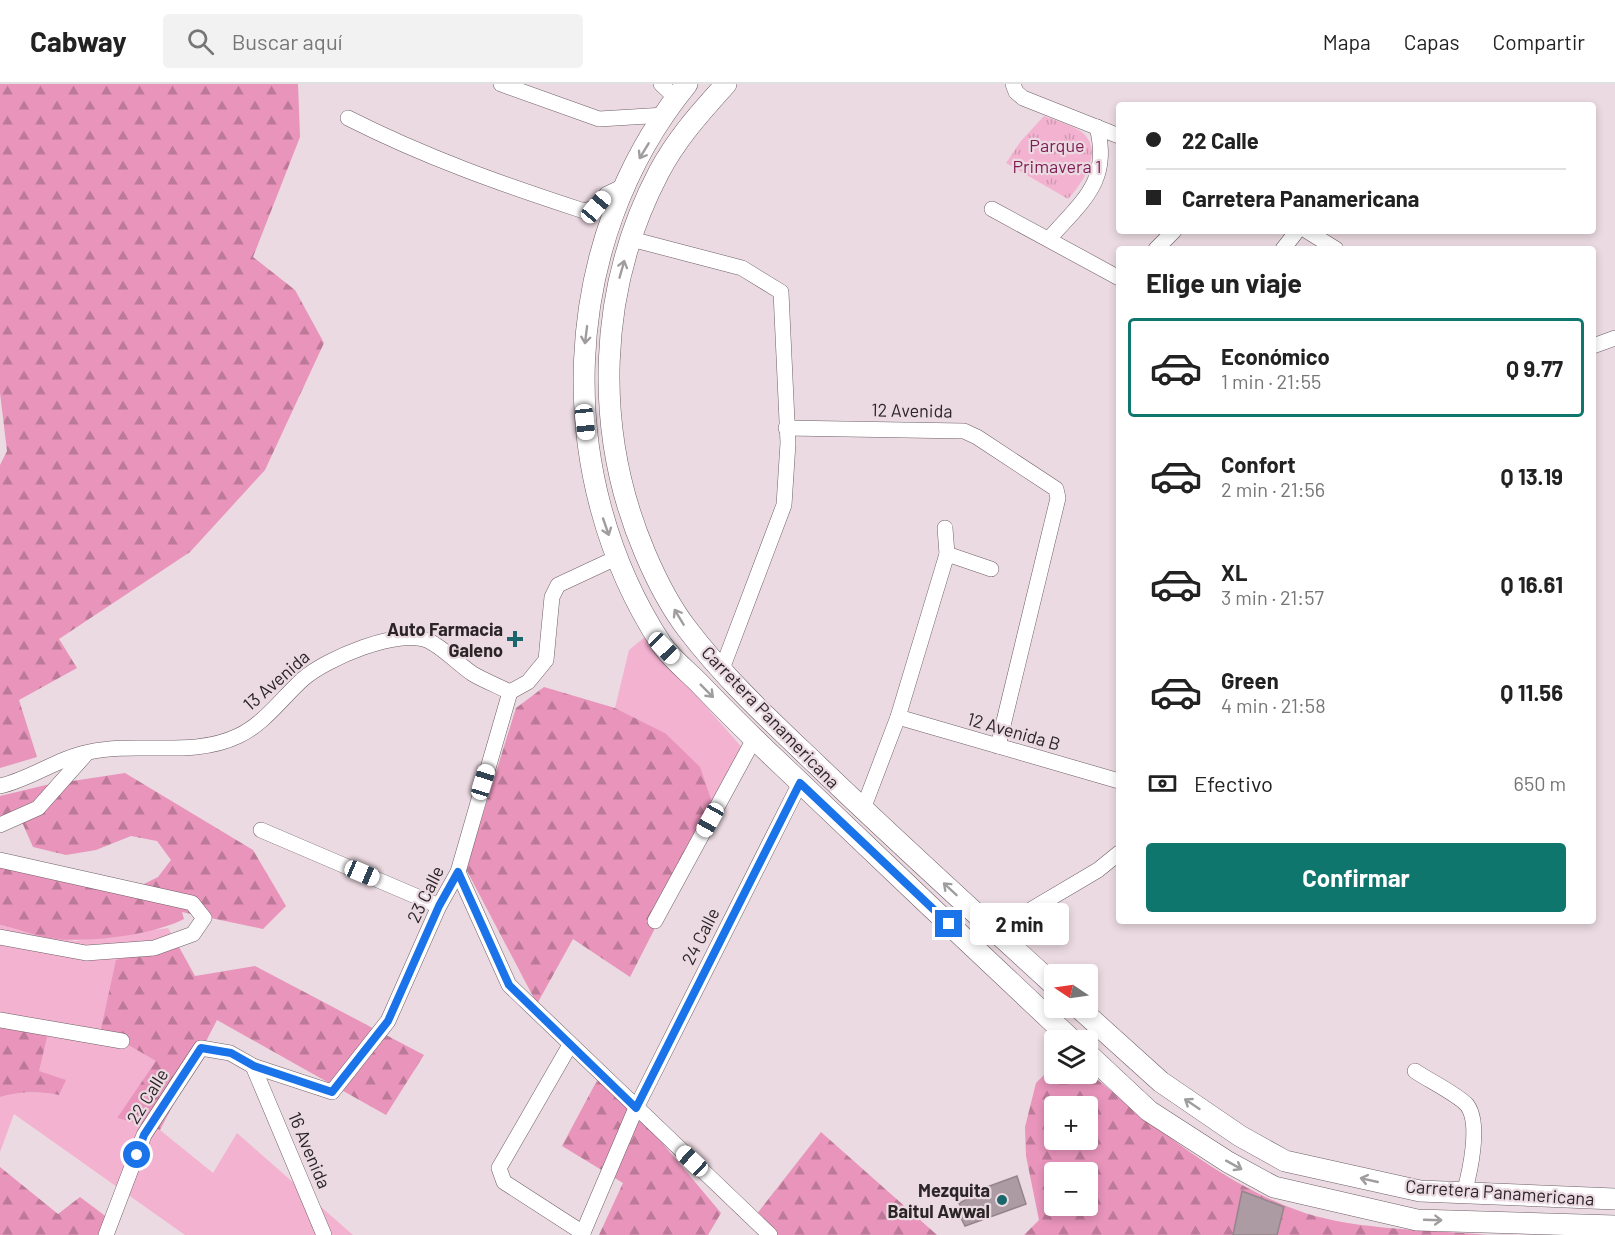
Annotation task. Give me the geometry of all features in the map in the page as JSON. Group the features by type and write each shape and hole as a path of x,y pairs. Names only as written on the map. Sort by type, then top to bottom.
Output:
{"highway":[{"name":"Carretera Panamericana","path":"726,84 691,121 659,172 631,239 618,285 609,345 609,405 616,465 632,523 656,578 687,629 722,669 758,708 863,809 1044,976"},
{"name":"Carretera Panamericana","path":"672,95 626,185 602,249 590,300 584,353 583,405 589,457 600,508 616,558 638,605 664,648 754,739 1061,1030"},
{"name":"Carretera Panamericana","path":"1090,1018 1161,1082 1240,1136 1285,1161 1420,1191 1615,1199"},
{"name":"Carretera Panamericana","path":"1098,1064 1149,1112 1228,1162 1274,1187 1417,1220 1615,1226"}],"street":[{"path":"501,84 599,119 672,95"},
{"path":"1013,84 1016,92 1023,98 1116,135"},
{"path":"348,118 402,145 477,176 584,210 596,207 607,194 626,185"},
{"path":"1049,238 1093,188 1102,160 1096,127"},
{"path":"992,209 1116,276"},
{"path":"1159,246 1171,234"},
{"path":"1285,246 1295,234"},
{"path":"1312,234 1331,246"},
{"path":"631,239 742,268 781,292 786,428 784,505 722,669"},
{"path":"1596,345 1615,338"},
{"name":"12 Avenida","path":"786,428 964,430 977,436 1056,489 1058,498 998,746"},
{"path":"863,809 898,717 947,554 945,528"},
{"path":"947,554 991,569"},
{"path":"510,692 528,682 546,660 552,597 558,585 616,558"},
{"name":"13 Avenida","path":"88,752 208,747 239,736 273,710 303,679 328,661 396,638 410,637 429,641 473,673 510,692"},
{"name":"23 Calle","path":"254,1066 332,1092 388,1021 439,906 458,872 510,692"},
{"name":"12 Avenida B","path":"898,717 1116,780"},
{"path":"655,921 754,739"},
{"path":"0,786 14,783 88,752"},
{"path":"0,825 38,808 88,752"},
{"name":"24 Calle","path":"583,1234 636,1108 800,783"},
{"path":"261,830 439,906"},
{"path":"995,931 1098,870 1116,855"},
{"path":"0,860 192,903 204,918 193,934 154,948 86,953 0,937"},
{"path":"458,872 509,985 770,1235"},
{"path":"0,1020 122,1041"},
{"path":"570,1045 499,1168 504,1182 583,1234"},
{"name":"22 Calle","path":"106,1235 144,1135 201,1048 231,1053 254,1066"},
{"name":"16 Avenida","path":"254,1066 324,1235"},
{"path":"1415,1071 1467,1105 1474,1121 1470,1172 1464,1193"}],"green space":[{"path":"0,84 298,84 300,137 253,257 295,290 324,343 265,470 190,552 59,639 77,668 19,700 37,757 0,768 0,465 7,451 0,393"},
{"name":"Parque Primavera 1","path":"1044,116 1079,130 1089,141 1091,158 1089,168 1068,199 1006,163 1021,141"},
{"path":"645,637 745,751 715,811 665,733 615,708 629,650"},
{"path":"544,687 615,708 665,733 700,767 715,811 630,977 573,939 537,1004 466,869 516,708"},
{"path":"125,773 253,850 286,906 263,929 182,912 184,919 171,925 137,934 99,939 63,940 0,925 0,866 122,895 158,877 171,860 157,841 131,836 96,850 66,855 33,847 18,813 0,822 0,796 46,785"},
{"path":"0,925 75,941 168,928 179,947 157,1061 117,1118 160,1130 213,1173 237,1133 353,1235 185,1235 14,1114 0,1152 0,1097 29,1092 59,1095 0,1024"},
{"path":"179,947 195,976 255,966 424,1055 386,1115 217,1020 160,1130 117,1118 156,1061 101,1029 116,960"},
{"path":"0,1024 48,1033 39,1071 66,1080 59,1095 29,1092 0,1097"},
{"path":"602,1071 721,1213 708,1235 599,1235 623,1183 562,1146"},
{"path":"1044,1075 1044,1084 1098,1084 1098,1080 1164,1133 1218,1170 1246,1187 1305,1213 1325,1219 1371,1226 1487,1235 1024,1235 1039,1220 1026,1156 1025,1127 1036,1083"},
{"path":"821,1132 937,1235 773,1235 756,1215"},
{"path":"0,1167 58,1214 80,1197 116,1224 110,1235 0,1235"}],"building":[{"name":"Mezquita Baitul Awwal","path":"1017,1176 1026,1204 965,1226 958,1212 962,1209 959,1203 988,1189 987,1187"},
{"path":"1242,1191 1284,1207 1277,1235 1233,1235"}],"place":[{"name":"Auto Farmacia Galeno","path":"515,639"},
{"name":"Mezquita Baitul Awwal","path":"1002,1200"}],"route":[{"path":"137,1155 144,1135 201,1048 231,1053 254,1066 332,1092 388,1021 439,906 458,872 509,985 636,1108 800,783 949,924"}]}
